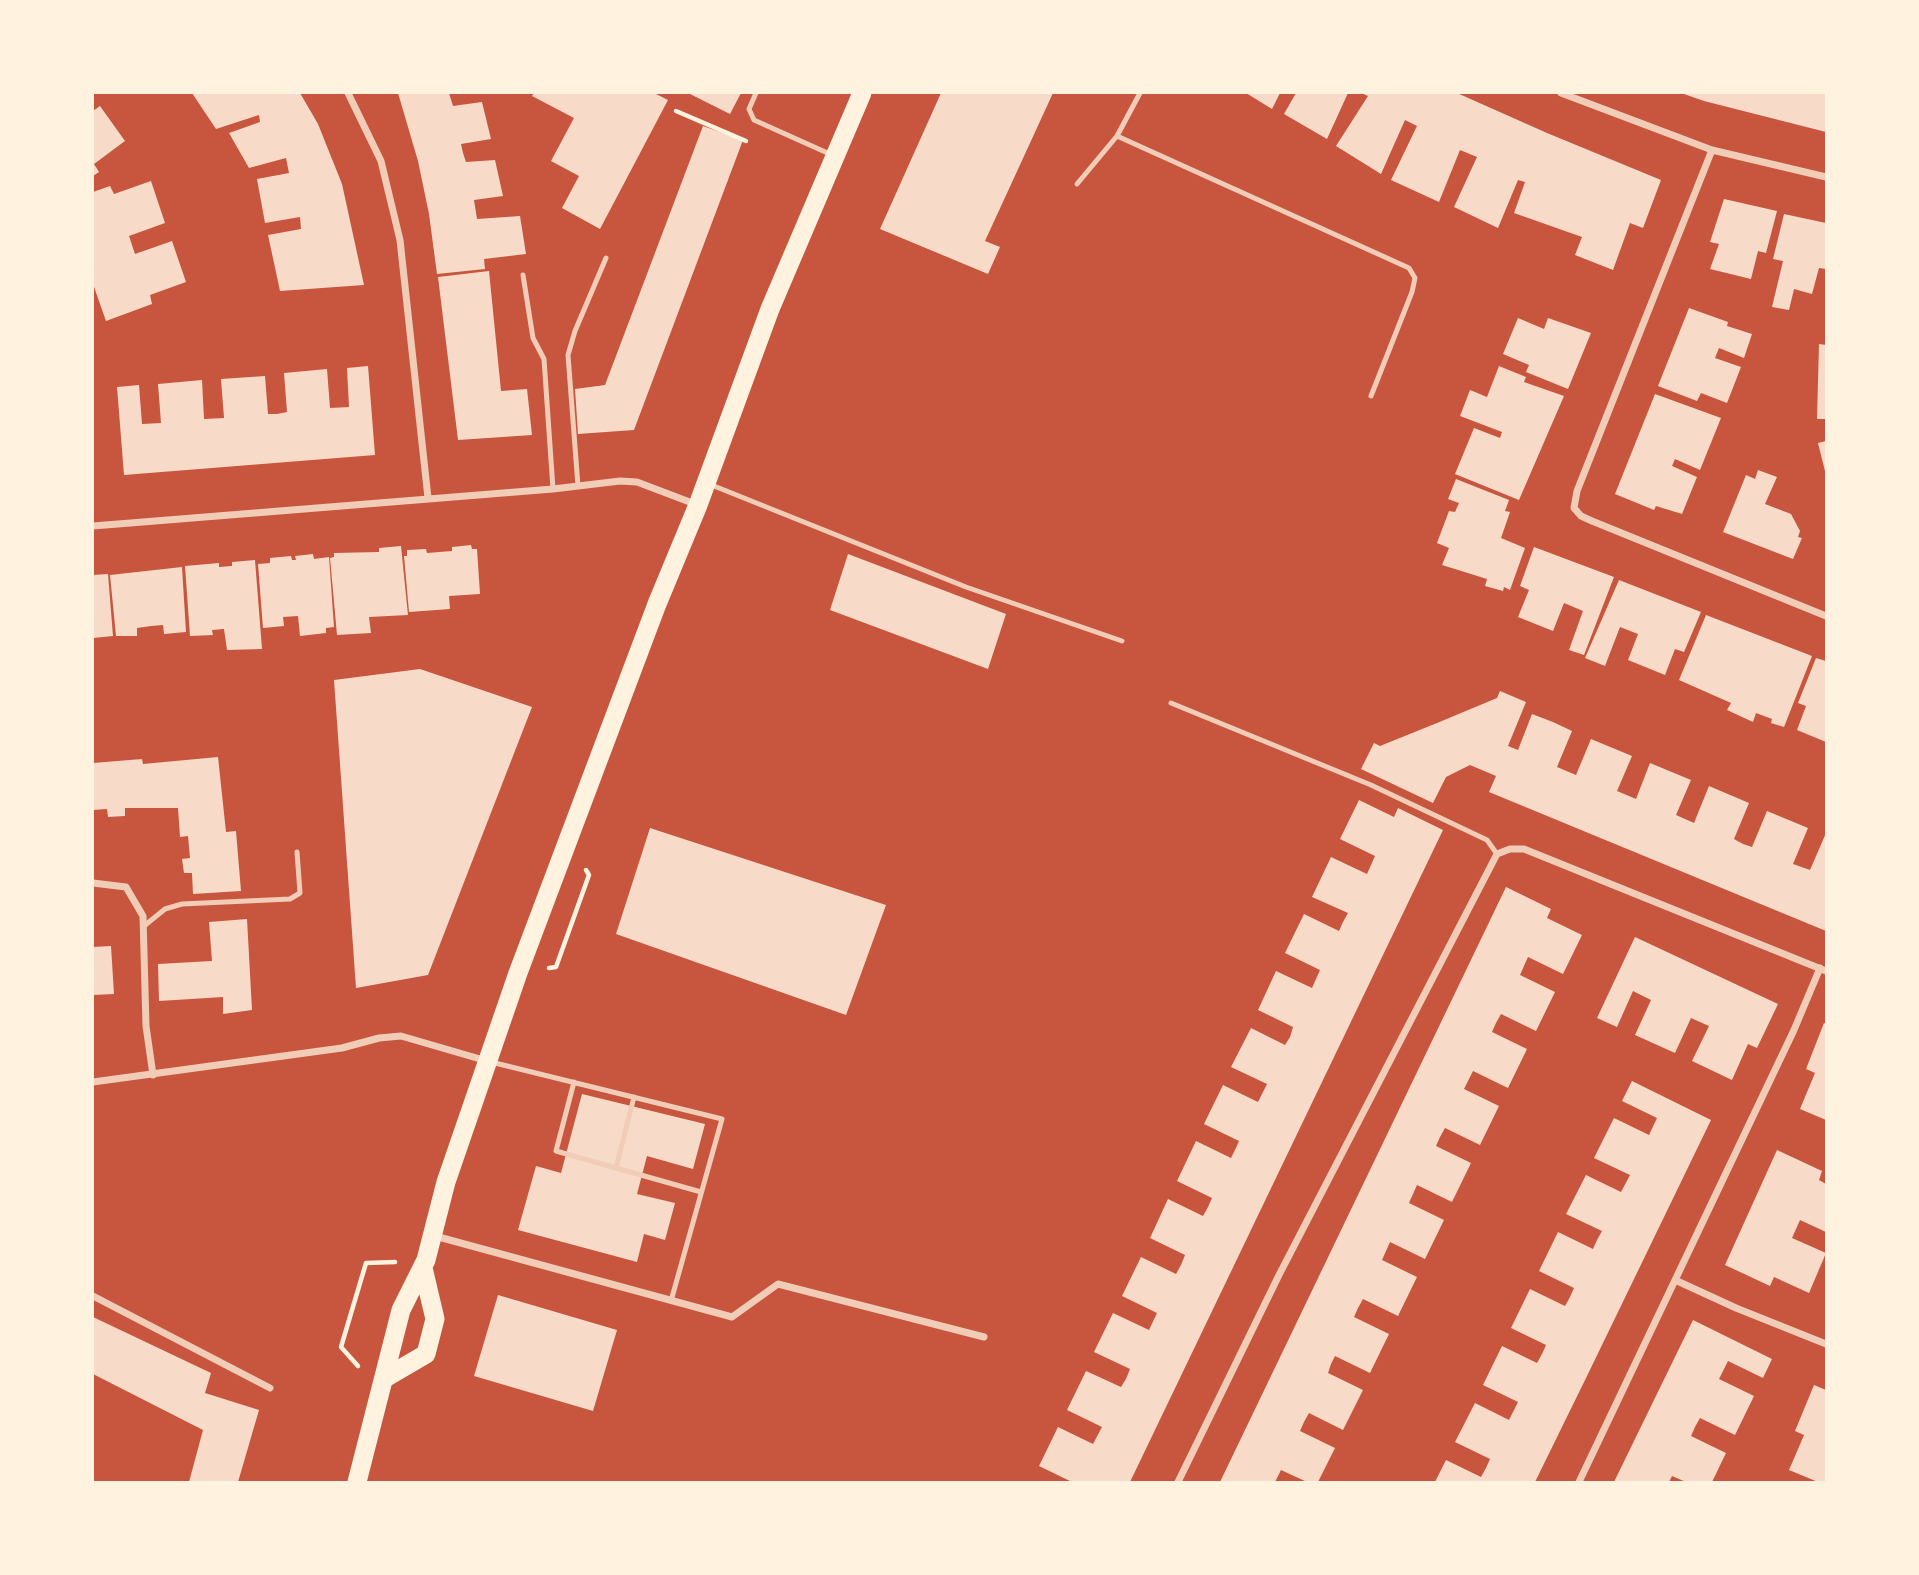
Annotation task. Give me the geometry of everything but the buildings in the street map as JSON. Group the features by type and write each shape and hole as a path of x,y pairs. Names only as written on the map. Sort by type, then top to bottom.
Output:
{"highway":[{"path":"357,1482 401,1310 424,1264 446,1182 562,852 698,505 769,309 862,93"},
{"path":"383,1384 426,1354 435,1319 424,1264"}],"street":[{"path":"348,93 381,161 400,240 428,498"},
{"path":"1561,93 1712,150 1826,177"},
{"path":"1712,150 1577,491 1574,508 1592,522 1826,615"},
{"path":"93,526 553,489 620,481 637,482 698,505"},
{"path":"1178,1482 1279,1275 1497,854 1510,849 1524,849 1823,970 1579,1482"},
{"path":"93,883 127,887 143,916 146,1026 153,1074"},
{"path":"93,1082 342,1048 379,1038 401,1036 488,1061"},
{"path":"432,1235 732,1317 778,1284 984,1337"},
{"path":"1675,1280 1826,1344"},
{"path":"93,1296 270,1388"}],"lane":[{"path":"756,93 749,109 754,120 834,157"},
{"path":"1077,184 1117,136 1140,93"},
{"path":"1117,136 1409,268 1415,278 1412,292 1371,396"},
{"path":"579,486 568,355 575,331 607,258"},
{"path":"523,275 533,338 544,359 553,489"},
{"path":"706,483 966,587 1122,640"},
{"path":"1171,703 1371,785 1487,840 1497,854"},
{"path":"144,926 165,909 183,904 290,899 298,896 297,852"},
{"path":"488,1061 722,1119 671,1301"},
{"path":"574,1082 556,1151 701,1192"},
{"path":"616,1168 635,1097"}],"path":[{"path":"676,111 755,145"},
{"path":"383,1384 341,1347 366,1263 424,1264"}]}
